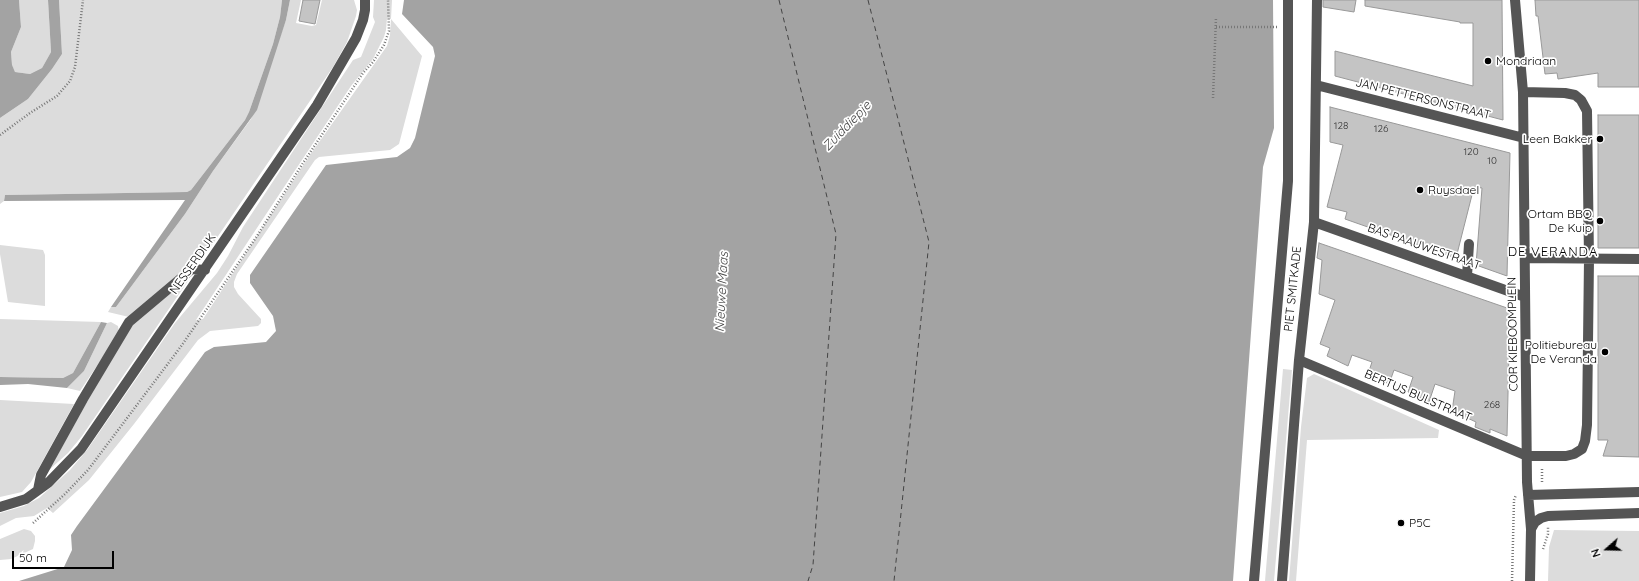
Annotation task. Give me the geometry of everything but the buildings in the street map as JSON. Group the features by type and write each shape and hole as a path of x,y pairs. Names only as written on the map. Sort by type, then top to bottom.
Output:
{"street":[{"name":"PIET SMITKADE","path":"1254,581 1288,181 1288,0"},
{"name":"PIET SMITKADE","path":"1282,581 1298,360 1314,222 1316,0"},
{"name":"COR KIEBOOMPLEIN","path":"1515,0 1523,92 1527,456 1531,529 1530,581"},
{"name":"NESSERDIJK","path":"0,507 26,499 48,483 81,449 317,105 356,38 363,20 364,1"},
{"name":"JAN PETTERSONSTRAAT","path":"1316,85 1524,138"},
{"path":"1523,92 1565,93 1575,95 1581,100 1587,111 1589,259 1585,441 1582,449 1571,455 1527,456"},
{"name":"BAS PAAUWESTRAAT","path":"1314,222 1525,297"},
{"path":"1467,276 1469,244"},
{"path":"1525,258 1639,259"},
{"path":"38,490 41,475 83,399 129,322 192,269 205,270"},
{"name":"BERTUS BULSTRAAT","path":"1298,360 1527,456"},
{"path":"1528,495 1639,492"},
{"path":"1531,529 1535,522 1548,516 1639,513"}],"path":[{"path":"0,135 30,113 58,96 70,81 75,67 83,0"},
{"path":"32,523 65,494 88,470 182,345 256,236 303,163 384,45 389,30 388,0"},
{"path":"1212,98 1216,17"},
{"path":"1216,27 1278,28"},
{"path":"1542,456 1542,482"}],"shaded area":[{"path":"19,0 48,0 51,52 42,68 30,74 15,72 12,66 11,52 21,27"},
{"path":"59,0 282,0 280,17 273,44 249,112 245,120 191,190 187,192 5,195 4,201 0,204 0,118 28,99 62,54"},
{"path":"290,0 301,0 296,23 312,26 316,25 322,0 354,0 357,10 356,16 347,42 333,67 210,248 197,256 182,272 129,317 108,312 111,307 116,307 185,214 213,171 251,119 286,20"},
{"path":"374,0 392,0 391,19 422,56 399,144 390,150 319,157 315,160 237,274 234,282 234,287 238,294 261,319 261,323 258,326 210,331 198,340 89,480 53,513 47,508 34,516 16,518 0,526 0,513 24,506 39,498 70,470 87,450 175,323 217,273 228,256 243,227 353,60 361,57 375,22 373,17","holes":["387,18 391,19 390,35 387,46 310,155 203,319 196,320 351,86 373,59 384,37"]},
{"path":"0,245 43,250 45,255 45,306 8,302 0,254"},
{"path":"188,281 82,436 68,453 49,470 128,328 184,282"},
{"path":"0,319 101,322 73,373 63,378 0,377"},
{"path":"111,322 118,326 119,333 80,391 67,388 84,371 107,323"},
{"path":"1283,369 1292,370 1274,581 1265,581"},
{"path":"1314,374 1439,430 1438,438 1307,440 1296,581 1289,581 1301,427 1307,378"},
{"path":"0,400 74,404 31,482 22,492 0,497"},
{"path":"24,529 31,531 35,536 33,549 11,559 0,560 0,539"},
{"path":"1554,530 1639,531 1639,581 1548,581 1549,547"}],"water":[{"path":"0,0 19,0 21,27 11,52 12,65 15,72 30,74 42,68 51,52 48,0 59,0 62,54 28,99 0,118"},
{"path":"282,0 290,0 286,20 257,110 213,171 185,214 116,307 111,307 185,200 4,201 5,195 187,192 191,190 245,120 249,112 273,44 280,17"},
{"path":"404,0 1273,0 1274,128 1263,167 1233,581 19,581 64,567 72,550 71,535 205,352 214,347 266,342 276,331 273,316 250,283 250,275 326,165 397,157 410,148 415,138 435,56 433,47 402,14"},
{"path":"101,322 107,323 84,371 67,388 28,384 0,385 0,377 63,378 73,373"}],"ferry route":[{"path":"779,0 836,234 813,565 808,581"},
{"path":"868,0 929,242 894,581"}],"place":[{"name":"Mondriaan","path":"1488,61"},
{"name":"Leen Bakker","path":"1600,139"},
{"name":"Ruysdael","path":"1420,190"},
{"name":"Ortam BBQ De Kuip","path":"1600,221"},
{"name":"Politiebureau De Veranda","path":"1605,352"},
{"name":"P5C","path":"1401,523"}],"district":[{"name":"DE VERANDA","path":"1553,252"}],"water label":[{"name":"Zuiddiepje","path":"847,126"},
{"name":"Nieuwe Maas","path":"722,292"}]}
